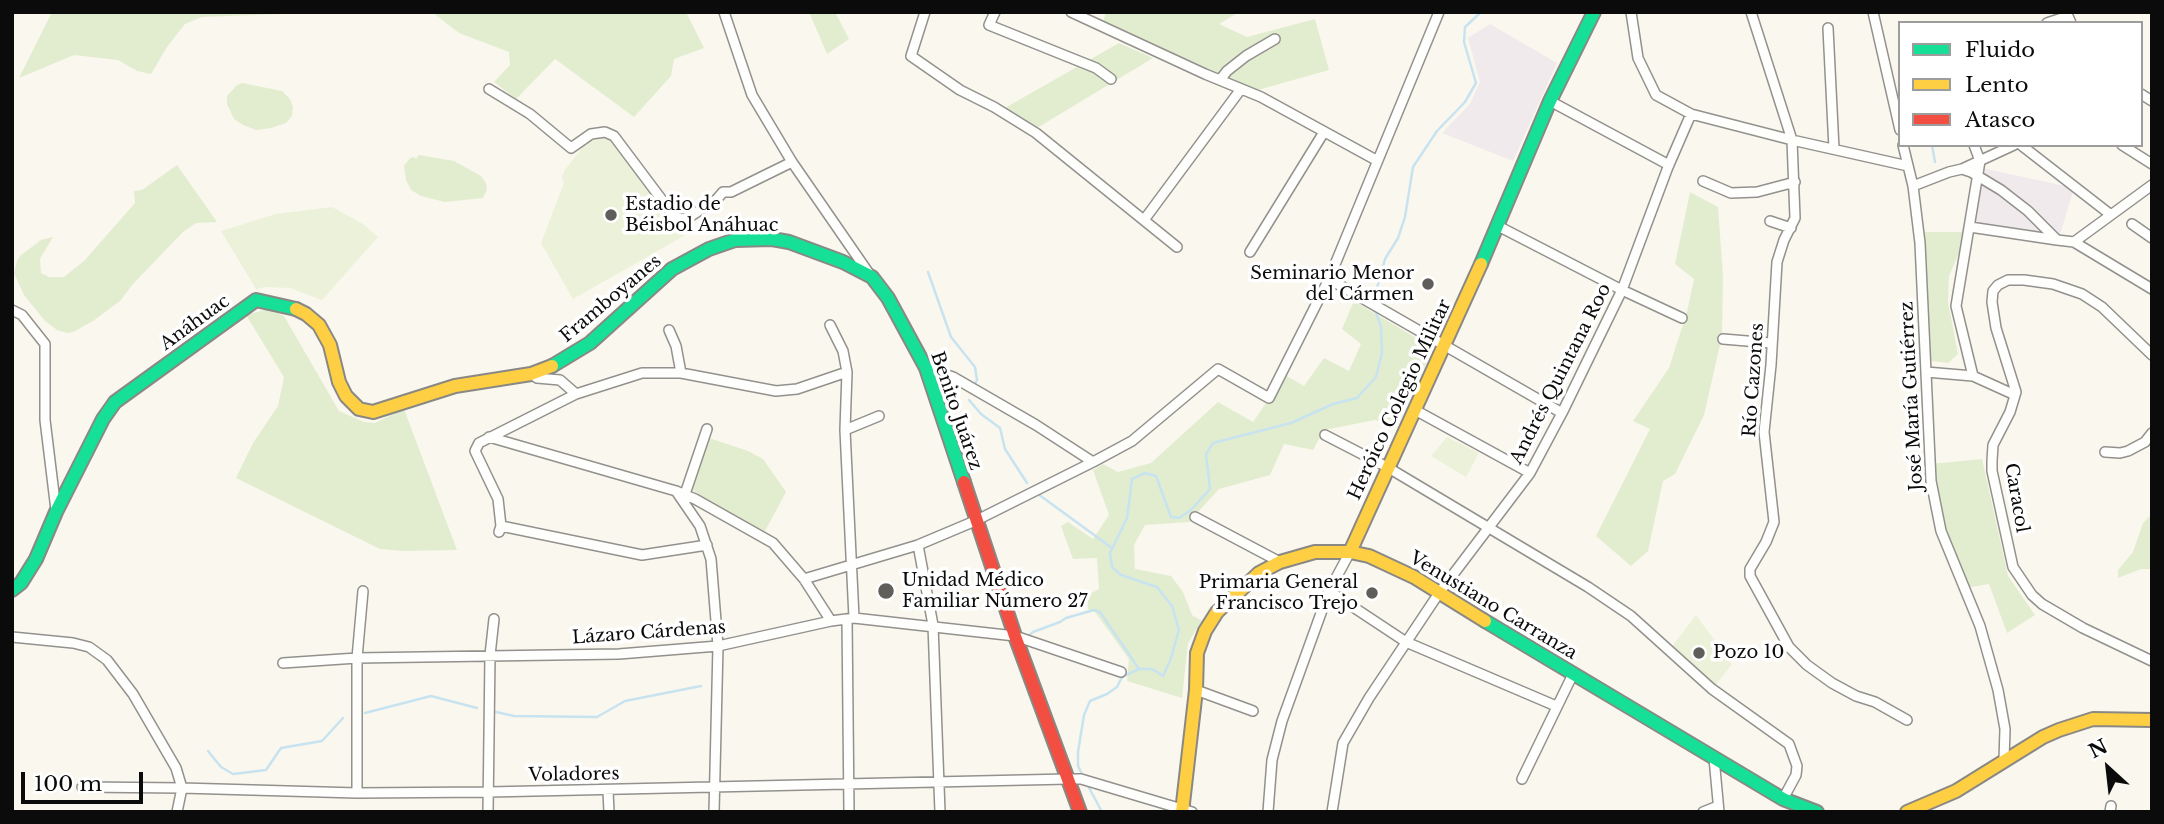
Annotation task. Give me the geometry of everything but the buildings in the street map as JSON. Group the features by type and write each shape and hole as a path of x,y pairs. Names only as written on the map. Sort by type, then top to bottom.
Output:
{"street":[{"name":"Benito Juárez","path":"724,12 752,95 792,162 900,317 926,368 1015,636 1074,779 1080,812"},
{"path":"925,12 911,56 960,90 995,107 1036,133 1177,247"},
{"path":"995,12 989,25 1096,68 1111,79"},
{"path":"1071,12 1261,97 1377,160"},
{"path":"804,579 851,564 883,558 918,545 975,521 1094,461 1132,441 1218,369 1269,398 1329,279 1439,12"},
{"name":"Heróico Colegio Militar","path":"1268,812 1272,760 1282,721 1329,591 1350,552 1498,226 1550,101 1594,12"},
{"path":"1631,12 1638,58 1656,95 1692,114 1908,166"},
{"name":"Río Cazones","path":"1751,12 1792,140 1795,182 1795,218 1777,262 1772,365 1764,432 1774,522 1750,569 1753,585 1789,647 1807,665 1832,683 1907,720"},
{"path":"1873,12 1898,121"},
{"path":"2053,21 2068,16 2070,21"},
{"path":"1828,28 1834,149"},
{"path":"1220,80 1245,56 1275,39"},
{"path":"489,89 530,114 571,148 592,134 605,132 614,136 674,216 681,219 691,216 717,199 723,191 731,192 792,162"},
{"path":"1144,220 1241,89"},
{"path":"1550,101 1669,164"},
{"name":"Andrés Quintana Roo","path":"1332,812 1343,743 1406,642 1487,528 1530,473 1622,290 1669,164 1692,114"},
{"path":"1250,252 1324,132"},
{"name":"José María Gutiérrez","path":"1903,147 1913,186 1920,243 1928,451 1937,516 1980,626 1998,690 2005,729 2004,760"},
{"path":"1973,376 1956,306 1980,161 1975,147"},
{"path":"1913,186 1962,169 2010,147"},
{"path":"2024,147 2111,215"},
{"path":"2125,147 2152,164"},
{"path":"1962,169 2010,197 2057,240"},
{"path":"1703,180 1731,193 1758,192 1795,182"},
{"path":"2074,242 2152,185"},
{"path":"1770,221 1791,228"},
{"path":"2132,223 2152,238"},
{"path":"1498,226 1682,318"},
{"path":"1970,227 2074,242 2152,289"},
{"name":"Framboyanes","path":"531,374 564,361 590,343 672,270 709,249 735,240 772,239 789,243 843,262 872,276"},
{"path":"1329,279 1562,413"},
{"path":"1926,372 1973,376 2015,395 2014,382 1996,328 1992,302 1993,291 2008,280 2053,284 2082,294 2102,307 2152,355"},
{"name":"Anáhuac","path":"12,590 21,583 36,559 56,512 103,419 115,402 256,300 289,306 306,314 319,325 330,345 345,396 366,411 384,410 455,386 531,374"},
{"path":"12,310 22,315 45,344 45,420 56,512"},
{"path":"830,325 843,351 847,372 845,430 851,564 849,812"},
{"path":"669,330 676,346 681,373"},
{"path":"1723,339 1771,343"},
{"path":"926,368 953,377 1094,461"},
{"path":"707,545 642,555 500,529 498,499 475,451 479,443 489,437 576,394 642,373 681,373 776,391 797,389 847,372"},
{"path":"531,374 537,378 560,380 576,394"},
{"name":"Caracol","path":"2015,395 2010,412 1993,445 1992,461 2013,567 2032,595 2042,604 2083,628 2152,662"},
{"path":"1415,410 1530,473"},
{"path":"845,430 878,416"},
{"path":"680,492 707,429"},
{"path":"2105,452 2128,451 2145,442 2152,433"},
{"path":"1325,435 1387,467 1588,587 1631,616 1712,689 1789,744 1797,766 1796,775 1783,799"},
{"path":"489,437 680,492 773,543 804,579 831,621"},
{"path":"680,492 700,526 707,545 715,591 718,646 714,812"},
{"path":"1195,517 1280,562"},
{"path":"918,545 933,625 940,812"},
{"name":"Venustiano Carranza","path":"1186,811 1197,653 1205,631 1217,612 1259,573 1280,562 1315,552 1350,552 1385,563 1414,577 1783,799 1817,812"},
{"path":"1329,591 1406,642 1556,706"},
{"path":"357,793 358,658 363,592"},
{"path":"488,812 494,619"},
{"name":"Lázaro Cárdenas","path":"283,663 358,658 618,654 718,646 851,619 933,625 1015,636 1121,671"},
{"path":"12,637 73,643 89,647 107,660 133,694 176,768 182,788 177,812"},
{"path":"1522,779 1573,674"},
{"path":"1196,690 1253,711"},
{"path":"1907,812 1921,810 1956,791 2043,737 2084,722 2113,718 2152,720"},
{"path":"1703,812 1719,809 1714,758"},
{"name":"Voladores","path":"82,788 357,793 608,791 1074,779 1186,811"},
{"path":"608,791 608,812"}],"shaded area":[{"path":"1490,24 1557,63 1513,161 1442,133 1470,104 1480,82 1468,38"},
{"path":"1973,166 2074,188 2059,238 1965,232"}],"green space":[{"path":"52,12 336,12 202,17 185,24 151,74 137,71 118,60 74,55 19,78"},
{"path":"432,12 686,12 704,48 674,59 671,76 634,117 555,59 516,99 494,82 510,65 509,52 459,33"},
{"path":"809,12 835,12 849,39 827,54"},
{"path":"1106,12 1239,12 1219,24 1247,37 1315,19 1329,70 1258,90 1102,25"},
{"path":"1119,43 1153,58 1037,128 1003,109"},
{"path":"242,83 282,91 290,99 292,116 286,123 271,128 256,130 243,125 234,119 227,104 227,96"},
{"name":"Estadio de Béisbol Anáhuac","path":"604,136 615,140 684,236 573,299 541,243 564,183 564,171 586,143"},
{"path":"419,155 454,161 481,176 487,190 483,198 445,202 421,196 411,190 404,166 410,158 416,159"},
{"path":"177,165 217,222 196,223 183,232 120,301 93,321 67,333 57,330 45,321 24,295 14,273 21,255 41,240 53,237 40,259 41,273 49,277 64,277 84,261 135,203 134,191 142,190"},
{"path":"1690,192 1718,207 1723,277 1722,336 1704,415 1675,474 1663,481 1648,551 1631,566 1596,536 1650,429 1633,421 1669,368 1687,312 1694,279 1675,264"},
{"path":"332,207 363,224 378,237 322,300 290,288 256,289 221,231 276,214"},
{"path":"1922,232 1965,232 1949,276 1948,302 1958,354 1948,363 1924,360"},
{"path":"1354,301 1433,348 1397,427 1375,420 1324,430 1313,450 1284,444 1270,475 1219,489 1189,522 1145,525 1134,545 1135,569 1171,576 1183,592 1192,615 1202,621 1188,643 1182,698 1127,681 1129,659 1095,612 1088,609 1087,595 1099,589 1097,558 1073,559 1061,526 1068,522 1093,539 1109,515 1093,470 1103,464 1118,472 1151,463 1218,402 1253,422 1285,375 1304,386 1324,358 1349,371 1361,344 1342,329"},
{"path":"268,309 284,316 339,411 364,422 375,423 404,409 457,550 380,549 236,478 253,443 278,406 284,377 246,315"},
{"path":"1447,437 1479,453 1466,477 1431,456"},
{"path":"709,438 763,459 786,492 764,533 733,521 692,489"},
{"path":"1982,459 2008,576 2035,615 2007,633 1989,584 1965,588 1932,482 1931,464"},
{"path":"2152,514 2152,569 2141,569 2118,578 2118,570 2133,552 2143,523"},
{"name":"Pozo 10","path":"1696,615 1732,664 1713,688 1670,649"}],"waterway":[{"path":"1375,303 1385,259 1398,238 1405,217 1413,167 1437,131 1465,102 1476,83 1464,42 1465,27 1481,12"},
{"path":"1932,147 1935,162"},
{"path":"928,272 951,337 975,367 977,380 974,386"},
{"path":"1084,778 1078,766 1078,752 1084,715 1090,701 1107,694 1117,687 1122,677 1139,669 1152,669 1163,676 1179,630 1172,606 1157,587 1121,575 1112,567 1110,553 1127,518 1132,479 1145,473 1156,476 1171,517 1179,518 1191,510 1210,489 1206,454 1213,443 1291,423 1333,404 1357,398 1376,377 1382,353 1381,327 1375,309"},
{"path":"969,400 981,414 1000,428 1005,449 1027,483"},
{"path":"1038,494 1112,548"},
{"path":"1028,636 1066,618 1094,610 1100,612 1139,669"},
{"path":"496,712 514,716 597,717 625,701 701,686"},
{"path":"365,713 431,696 477,708"},
{"path":"208,751 221,767 233,774 266,770 281,748 322,741 343,718"},
{"path":"1087,784 1102,812"}],"traffic: fast":[{"path":"1481,264 1550,101 1594,12"},
{"path":"552,366 590,343 672,269 709,249 735,240 772,239 789,242 843,262 872,277 888,298 926,368 964,482"},
{"path":"12,590 21,583 36,559 56,512 103,419 115,402 256,300 296,309"},
{"path":"1485,621 1783,799 1817,812"}],"traffic: slow":[{"path":"1350,552 1481,264"},
{"path":"296,309 319,325 330,345 339,382 346,396 359,409 373,412 455,386 531,374 552,366"},
{"path":"1182,812 1196,690 1197,653 1205,631 1217,612 1259,573 1280,562 1315,552 1350,552 1369,556 1414,577 1485,621"},
{"path":"1907,812 1956,791 2043,737 2059,730 2093,719 2152,720"}],"traffic: jam":[{"path":"964,482 1015,636 1080,812"}],"place":[{"name":"Estadio de Béisbol Anáhuac","path":"611,215"},
{"name":"Seminario Menor del Cármen","path":"1428,284"},
{"name":"Unidad Médico Familiar Número 27","path":"886,591"},
{"name":"Primaria General Francisco Trejo","path":"1372,593"},
{"name":"Pozo 10","path":"1699,653"}]}
